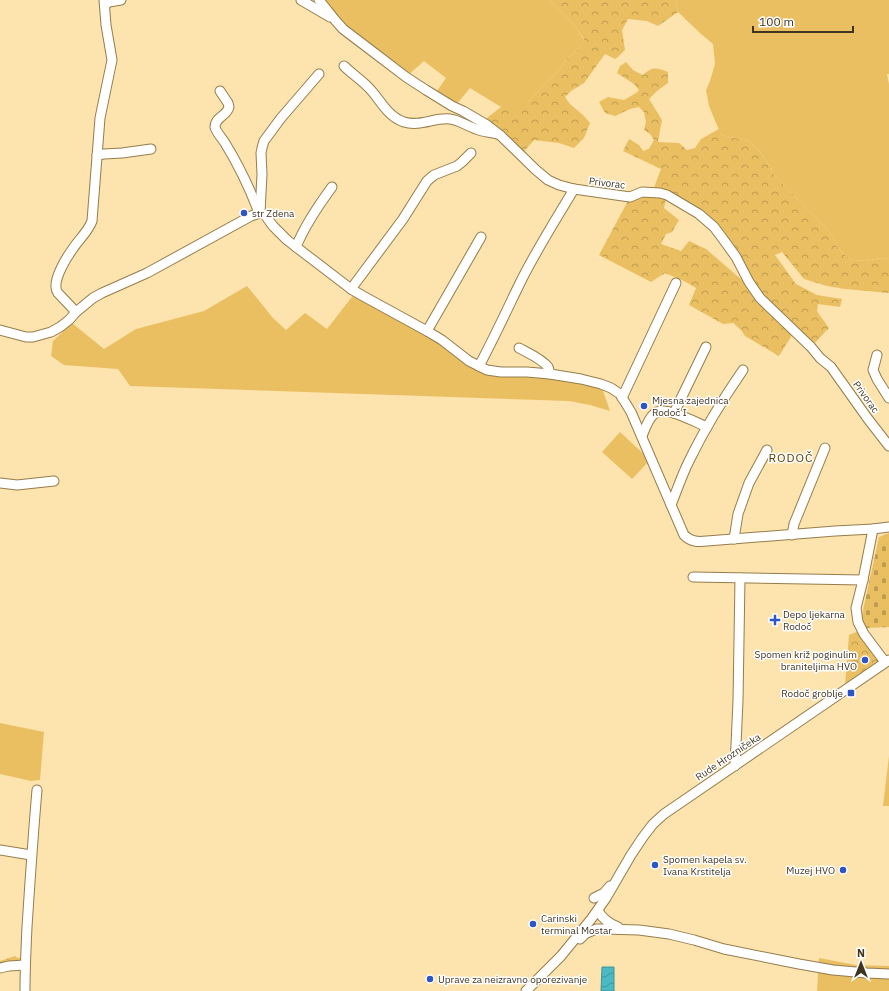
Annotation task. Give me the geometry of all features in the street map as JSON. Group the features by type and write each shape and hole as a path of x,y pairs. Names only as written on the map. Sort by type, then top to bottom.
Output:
{"street":[{"path":"76,312 56,290 56,282 71,250 87,230 92,221 100,118 112,60 104,3 121,0"},
{"path":"301,0 335,20"},
{"name":"Privorac","path":"319,0 343,28 368,48 406,77 452,106 479,120 500,135 548,180 574,190 630,197 642,192 660,193 667,195 699,214 714,227 723,239 736,257 749,282 760,298 811,347 820,358 831,367 889,446"},
{"path":"344,66 368,87 386,110 404,122 413,123 451,119 481,131 500,135"},
{"path":"260,213 262,174 261,153 264,141 281,118 319,74"},
{"path":"220,91 229,107 227,113 218,120 215,126 216,130 225,142 248,184 260,213 265,215 280,234 351,289 442,340 469,361 478,366 487,370 501,372 550,374 581,379 601,384 620,394 631,412 642,436 684,535 688,538 698,542 889,527"},
{"path":"97,155 151,149"},
{"path":"351,289 403,219 427,181 434,175 457,166 471,153"},
{"path":"296,247 307,224 332,187"},
{"path":"478,366 494,338 519,284 543,240 574,190"},
{"path":"0,330 26,337 51,332 60,327 88,302 102,293 147,273 251,216 260,213"},
{"path":"427,331 481,237"},
{"path":"622,398 676,283"},
{"path":"674,413 706,347"},
{"path":"519,348 541,361 548,367 550,374"},
{"path":"877,355 874,370 877,379 889,398"},
{"path":"671,505 688,461 707,427 743,370"},
{"path":"642,436 651,417 655,413 663,411 674,413 707,427"},
{"path":"792,535 794,524 825,448"},
{"path":"734,539 738,514 748,483 767,450"},
{"path":"0,483 17,485 54,481"},
{"path":"873,529 856,608 858,622 864,634 887,661"},
{"path":"693,577 863,580"},
{"path":"735,766 738,701 740,578"},
{"name":"Rude Hrozničeka","path":"564,953 595,915 635,849 653,824 664,814 887,661"},
{"path":"25,991 31,855 38,790"},
{"path":"0,850 31,855"},
{"path":"594,898 607,890 617,880"},
{"path":"604,929 595,923 595,915 623,930"},
{"path":"526,991 564,953 586,934 596,929 640,930 668,934 724,949 818,967 889,974"},
{"path":"0,968 25,965"}],"green space":[{"path":"319,0 550,0 575,26 584,40 580,48 568,58 560,69 522,107 501,107 470,88 456,105 435,94 446,78 424,61 406,77 368,48"},
{"path":"550,0 676,0 678,12 658,26 647,21 628,19 622,30 625,50 615,59 605,54 584,83 571,91 565,97 570,104 590,123 584,138 574,148 559,143 534,140 522,154 483,121 501,107 522,106 529,101 560,69 568,58 580,48 584,39 575,26"},
{"path":"676,0 889,0 889,74 887,74 889,84 889,259 881,258 865,261 853,260 846,256 837,247 832,235 775,176 763,155 749,141 721,135 709,106 706,90 715,64 713,44 678,12"},
{"path":"626,62 633,70 643,75 652,69 668,72 668,83 649,99 662,120 658,142 679,143 687,150 695,148 701,139 719,129 721,135 749,141 763,155 775,176 832,235 837,247 846,256 853,260 865,261 881,258 889,259 889,293 845,289 827,286 804,279 782,252 775,255 796,284 817,295 842,299 840,307 818,304 817,311 829,328 811,347 794,332 779,356 745,336 733,323 723,324 689,305 696,288 684,281 665,273 651,282 599,255 630,197 642,192 666,199 664,208 679,220 672,232 666,234 661,244 681,251 689,241 706,249 742,280 749,282 728,245 715,228 699,214 668,197 661,194 652,193 661,169 623,151 629,139 639,145 643,151 649,149 654,140 650,134 644,130 646,122 644,112 639,107 630,109 615,116 605,113 599,102 608,97 624,100 639,90 634,84 617,73 620,66"},
{"path":"247,286 273,318 286,330 305,313 327,329 355,293 427,334 473,366 549,376 601,385 610,411 569,401 130,386 118,369 64,365 51,356 53,341 72,323 104,349 136,329 204,311"},
{"path":"620,432 650,460 632,479 602,452"},
{"path":"889,533 889,627 866,628 861,619 879,537"},
{"path":"861,630 885,662 849,687 845,684 849,635"},
{"path":"0,723 44,732 40,780 31,781 0,774"},
{"path":"889,756 889,806 883,806"},
{"path":"15,956 18,958 26,957 25,965 0,968 0,961"},
{"path":"819,958 856,965 889,966 889,991 817,991"}],"water":[{"path":"602,967 614,967 614,991 601,991"}],"place":[{"name":"str Zdena","path":"244,213"},
{"name":"Mjesna zajednica Rodoč I","path":"644,406"},
{"name":"Depo ljekarna Rodoč","path":"775,620"},
{"name":"Spomen križ poginulim braniteljima HVO","path":"865,660"},
{"name":"Rodoč groblje","path":"851,693"},
{"name":"Spomen kapela sv. Ivana Krstitelja","path":"655,865"},
{"name":"Muzej HVO","path":"843,870"},
{"name":"Carinski terminal Mostar","path":"533,924"},
{"name":"Uprave za neizravno oporezivanje","path":"430,979"}],"district":[{"name":"RODOČ","path":"791,457"}]}
